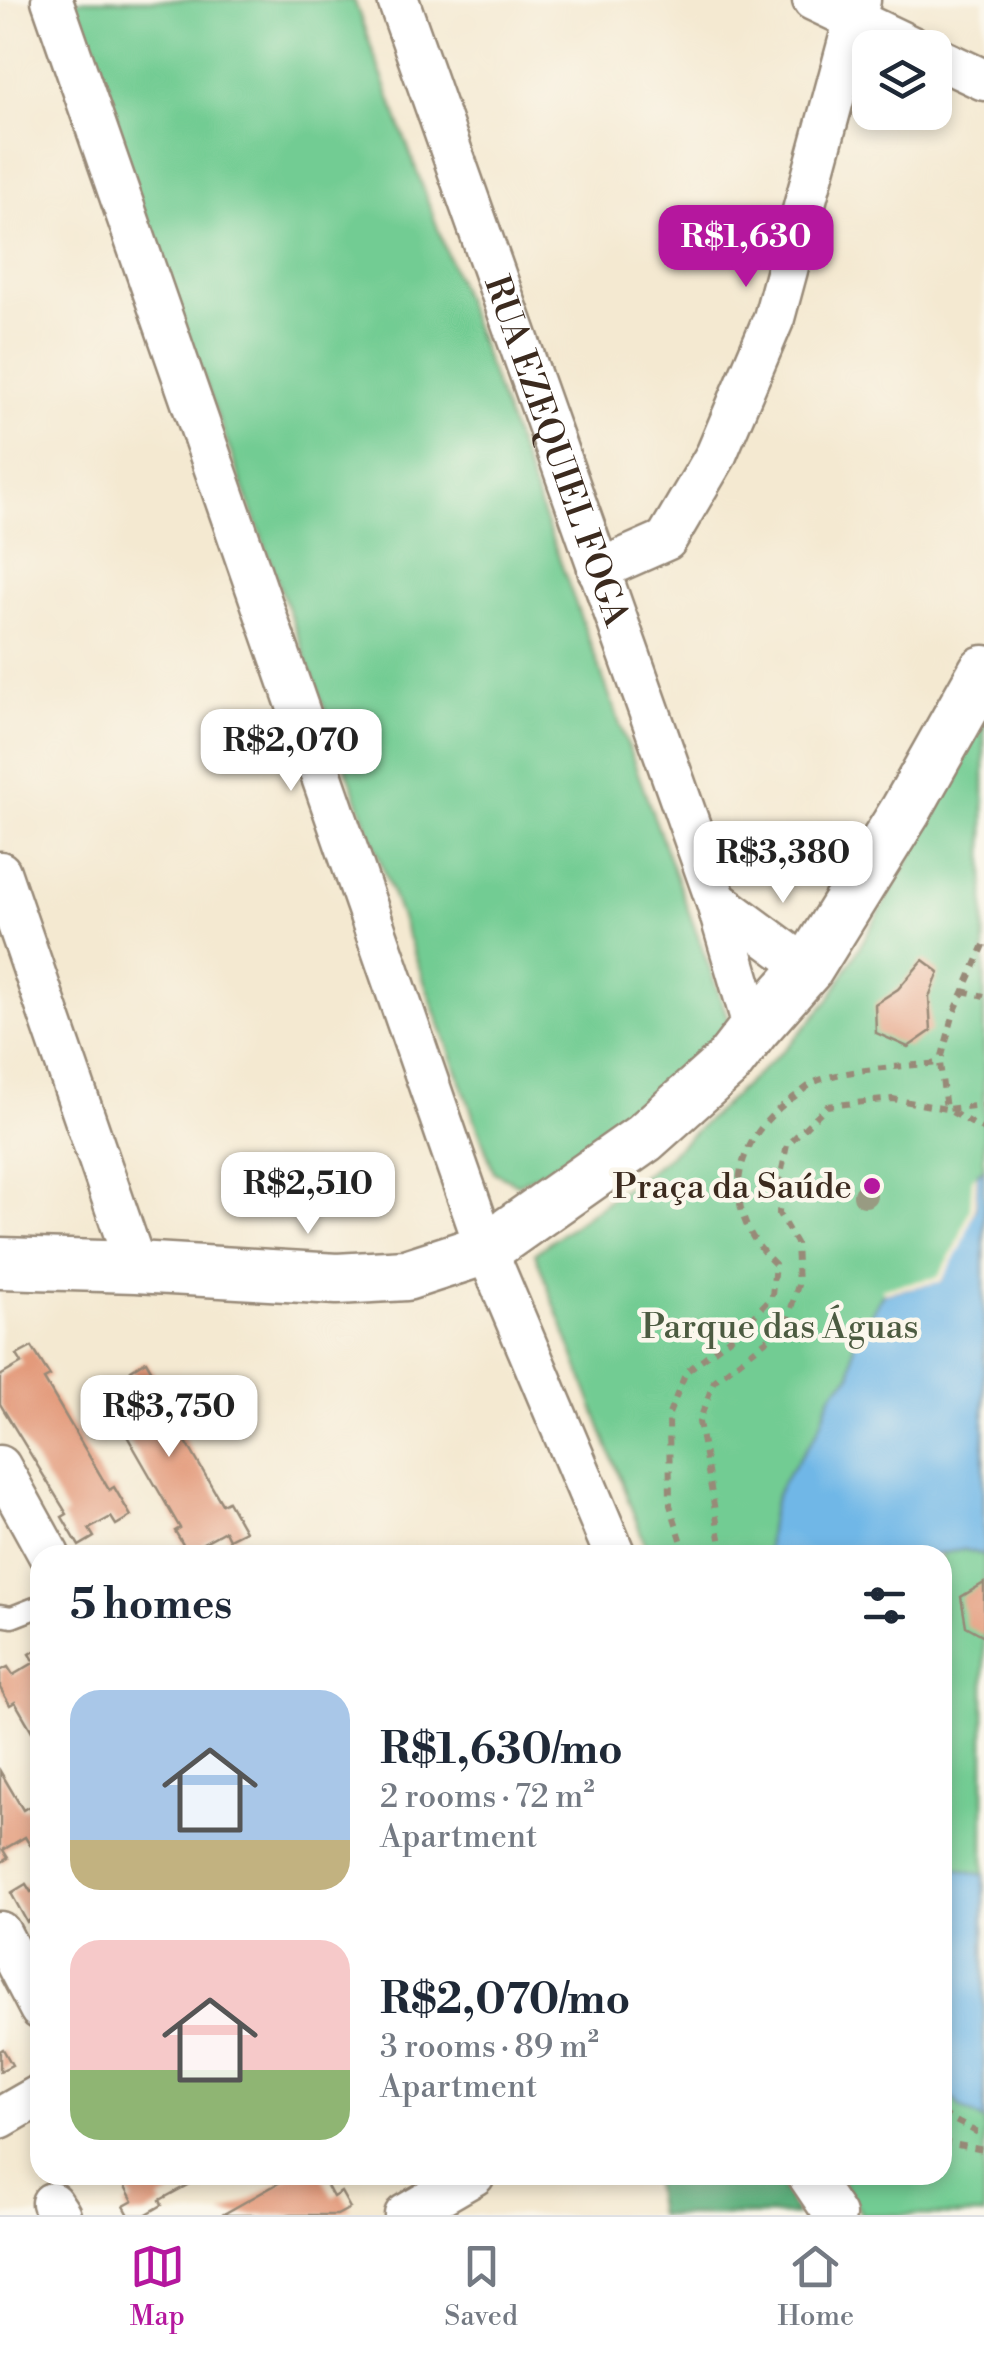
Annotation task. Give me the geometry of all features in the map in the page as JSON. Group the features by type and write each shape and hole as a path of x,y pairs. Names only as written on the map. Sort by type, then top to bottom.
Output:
{"street":[{"path":"52,0 486,1249 610,1545"},
{"name":"RUA EZEQUIEL FOGA","path":"398,0 716,900 754,1029"},
{"path":"813,0 857,10 887,30"},
{"path":"598,570 666,540 716,455 774,318 857,10"},
{"path":"952,65 984,80"},
{"path":"0,1263 337,1279 406,1275 486,1249 644,1138 727,1064 808,968 906,810 984,671"},
{"path":"0,872 136,1267"},
{"path":"716,900 808,968"},
{"path":"0,1466 43,1545"},
{"path":"0,1932 30,1989"},
{"path":"0,2118 30,2101"},
{"path":"405,2215 455,2185"},
{"path":"815,2185 835,2215"}],"lane":[{"path":"0,1615 12,1617 30,1610"}],"path":[{"path":"946,1108 940,1063 984,945"},
{"path":"964,991 984,996"},
{"path":"683,1545 670,1505 669,1414 686,1372 744,1327 772,1296 775,1264 756,1247 740,1206 742,1158 768,1116 816,1081 940,1063"},
{"path":"721,1545 699,1422 714,1381 786,1325 798,1285 796,1243 779,1214 780,1180 788,1145 827,1106 893,1099 946,1108 984,1105"},
{"path":"946,1108 984,1130"},
{"path":"952,2119 984,2136"},
{"path":"952,2144 984,2150"}],"green space":[{"path":"65,0 354,0 730,1024 669,1087 589,1148 518,1184 494,1172"},
{"name":"Parque das Águas","path":"984,714 984,2215 862,2215 844,2185 952,2185 952,1545 645,1545 535,1253 664,1160 789,1045 829,1000 915,850"},
{"path":"654,2185 780,2185 797,2215 658,2215"}],"water":[{"path":"984,1168 984,1555 962,1549 952,1551 952,1545 768,1545 778,1494 816,1433 830,1397 851,1375 854,1343 883,1293 941,1281 975,1209 977,1174"},
{"path":"952,1867 984,1875 984,2121 961,2108 952,2098"}],"pier":[{"path":"977,1174 975,1209 961,1249 941,1282 883,1293 882,1288 938,1277 956,1247 970,1208 972,1179"}],"building":[{"path":"923,960 939,972 929,997 931,1031 908,1047 876,1033 875,1004 898,989"},
{"path":"32,1347 50,1376 44,1379 109,1490 114,1487 131,1516 116,1525 111,1517 89,1529 94,1537 81,1545 62,1517 67,1514 0,1404 0,1376 22,1363 17,1355"},
{"path":"146,1361 163,1390 158,1393 222,1504 228,1501 245,1531 229,1539 225,1531 204,1545 183,1545 175,1531 180,1528 116,1417 111,1420 93,1391 109,1382 114,1390 136,1378 131,1370"},
{"path":"984,1583 984,1636 966,1626 961,1597"},
{"path":"30,1665 30,1728 15,1702 10,1705 0,1688 0,1671 8,1667 13,1675"},
{"path":"0,1771 23,1810 28,1807 30,1810 30,1845 25,1837 3,1850 8,1858 0,1863"},
{"path":"26,1884 30,1890 27,1922 11,1893"},
{"path":"3,2049 12,2065 0,2071 0,2051"},
{"path":"124,2185 188,2185 160,2200 162,2205 145,2215 129,2215 124,2206 133,2201"},
{"path":"275,2185 326,2185 333,2197 341,2192 350,2208 337,2215 222,2215"}],"place":[{"name":"Praça da Saúde","path":"872,1186"}]}
